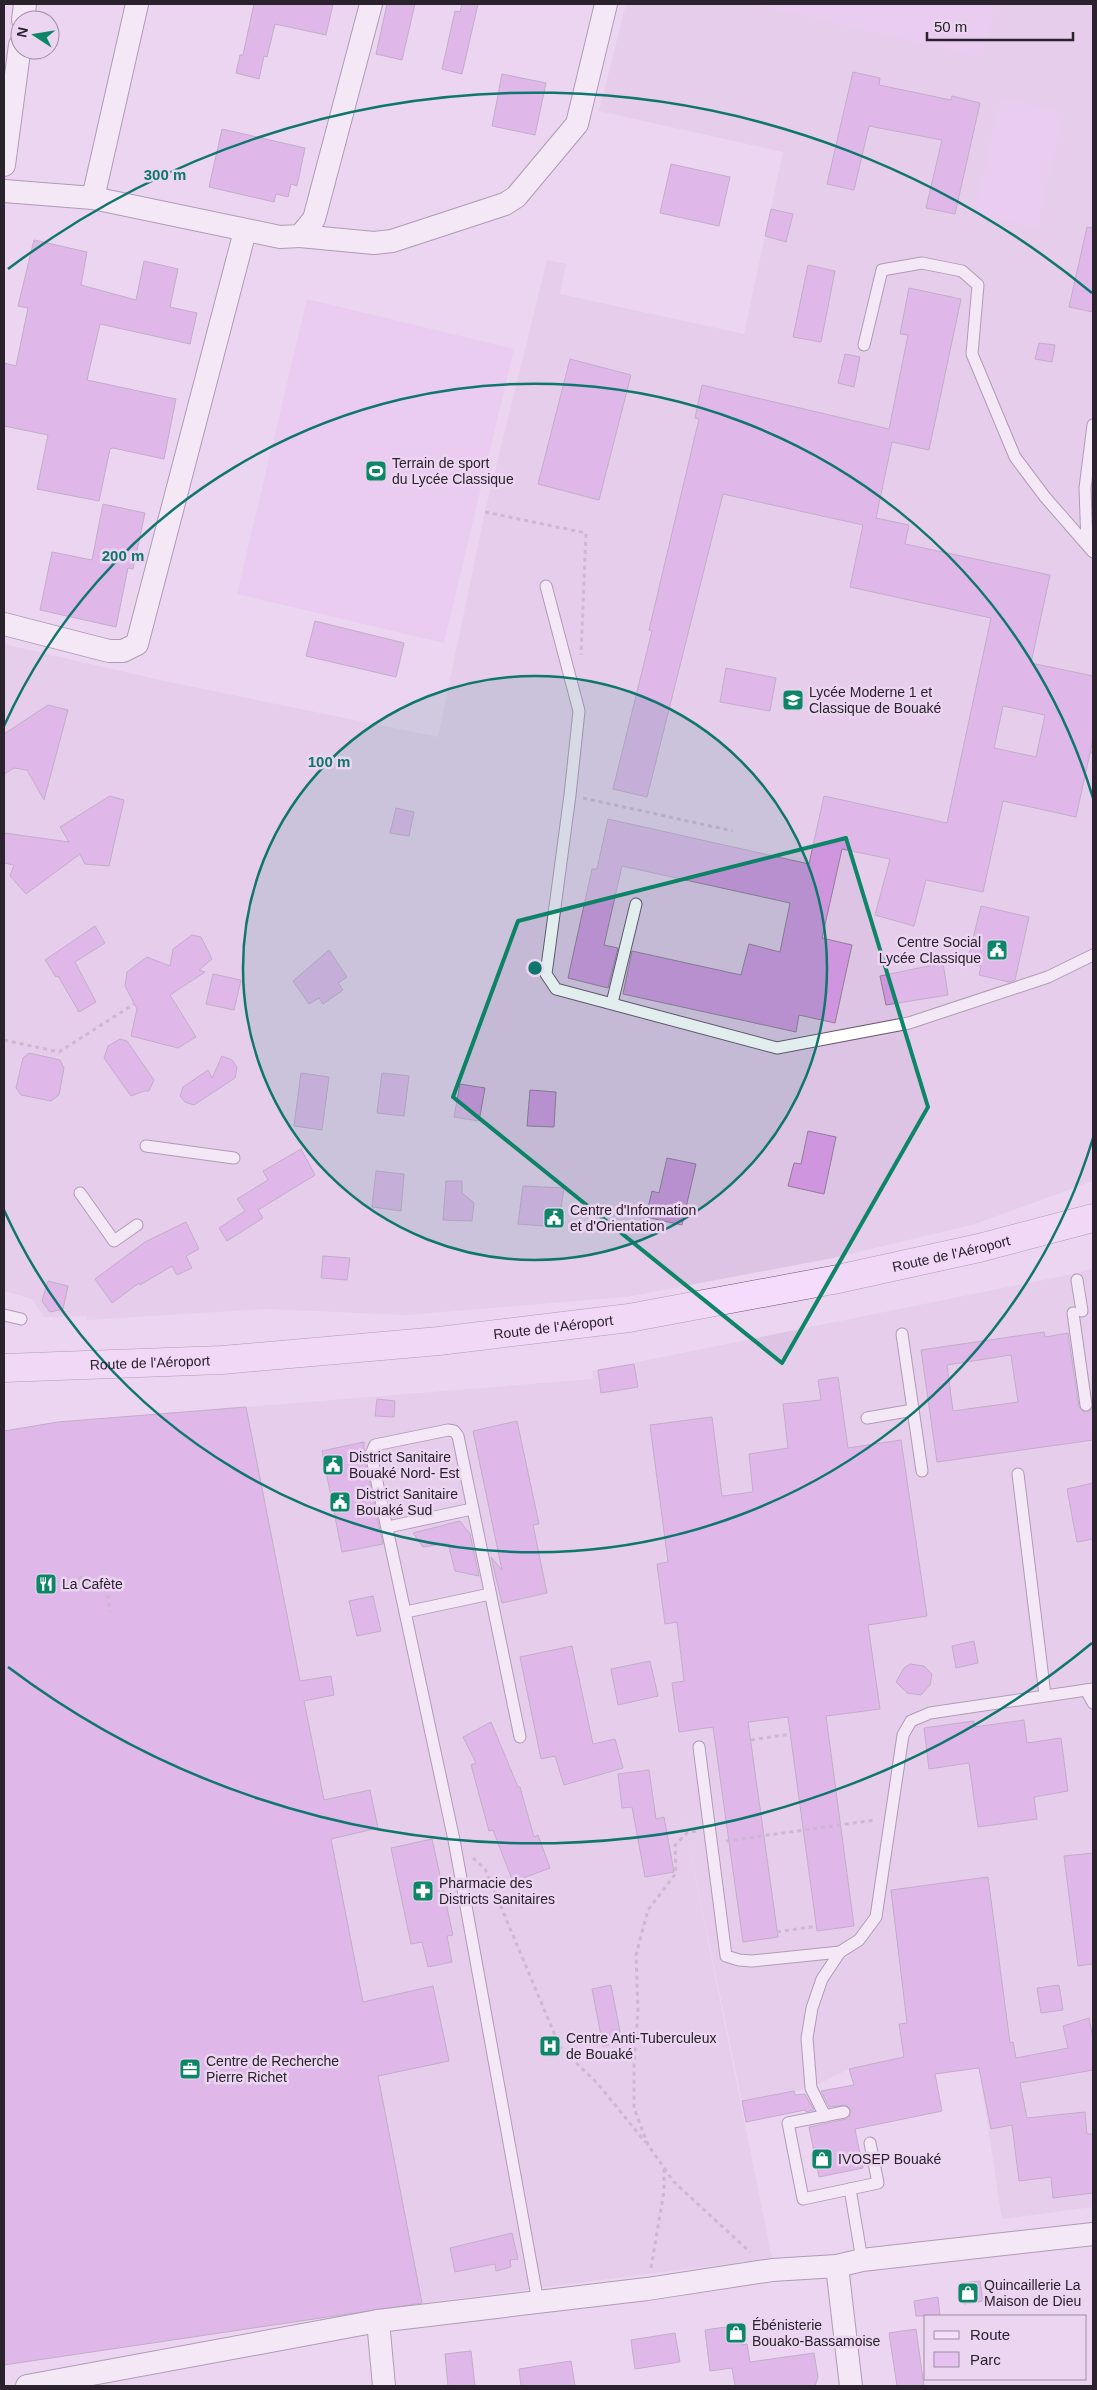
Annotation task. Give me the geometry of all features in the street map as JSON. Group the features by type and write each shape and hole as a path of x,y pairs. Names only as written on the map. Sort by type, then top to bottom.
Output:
{"main road":[{"name":"Route de l'Aéroport","path":"4,1368 222,1360 439,1341 629,1318 838,1279 979,1248 1093,1218"}],"street":[{"path":"93,198 137,4"},
{"path":"300,236 314,219 371,4"},
{"path":"4,191 93,198 280,238 300,236 374,243 392,241 505,204 516,197 578,124 606,4"},
{"path":"4,166 18,60"},
{"path":"4,624 109,651 123,651 137,644 245,231"},
{"path":"27,2386 378,2321 647,2289 772,2270 837,2266 862,2260 1093,2234"},
{"path":"837,2266 852,2386"},
{"path":"378,2321 384,2386"}],"lane":[{"path":"864,345 882,270 922,263 962,271 978,285 972,354 1015,457 1045,497 1090,548"},
{"path":"1090,548 1085,488 1093,425"},
{"path":"546,586 579,711 570,795 546,974 556,989 777,1048 909,1023 1048,977 1093,955"},
{"path":"612,1003 636,904"},
{"path":"146,1146 234,1158"},
{"path":"80,1193 114,1241 137,1225"},
{"path":"1077,1280 1086,1405"},
{"path":"4,1315 21,1319"},
{"path":"902,1334 922,1471"},
{"path":"867,1418 913,1410"},
{"path":"520,1737 458,1436 454,1431 375,1445 371,1454 454,1840 538,2302"},
{"path":"1018,1474 1045,1695"},
{"path":"388,1527 472,1509"},
{"path":"406,1612 490,1594"},
{"path":"825,2116 811,2088 808,2038 812,2008 822,1979 840,1952 859,1940 876,1917 903,1735 911,1721 930,1713 1090,1689 1093,1704"},
{"path":"699,1747 711,1827 726,1956 752,1961 840,1952"},
{"path":"844,2112 788,2123 803,2198 878,2183 870,2143"},
{"path":"850,2189 862,2260"}],"path":[{"path":"485,512 586,533 581,661"},
{"path":"570,795 733,831"},
{"path":"4,1040 59,1052 134,1004"},
{"path":"63,1582 84,1577"},
{"path":"107,1587 110,1612"},
{"path":"751,1740 791,1734"},
{"path":"713,1843 891,1817"},
{"path":"648,2145 634,2108 634,2064 638,2010 636,1955 648,1910 676,1873 675,1845 687,1833 711,1827"},
{"path":"454,1840 485,1868 560,2047 598,2084 648,2145 674,2182 700,2208 772,2270"},
{"path":"777,1932 817,1926"},
{"path":"647,2289 664,2192 664,2168"}],"highlighted area":[{"path":"846,838 928,1107 782,1363 453,1097 518,921"}],"shaded area":[{"path":"626,4 1093,4 1093,1181 975,1224 833,1258 626,1297 406,1315 266,1309 87,1320 86,1316 44,1317 32,1299 4,1291 4,644 164,681 438,737 485,512 547,260 566,264 560,294 744,334 783,152 599,111"},
{"path":"1093,1268 1093,2207 1002,2219 979,2068 949,2048 849,2069 811,2088 742,2101 678,1793 772,2258 422,2303 246,1407 593,1379 592,1371 1073,1274"}],"green space":[{"path":"754,4 995,4 983,58"},
{"path":"1001,98 1064,112 1037,228 974,213"},
{"name":"Terrain de sport du Lycée Classique","path":"307,299 514,349 444,643 237,594"},
{"path":"1093,1319 1093,1370 1091,1371 1085,1331 1086,1325"}],"building":[{"path":"254,4 333,4 326,35 275,24 267,57 264,56 259,79 236,73 240,55 243,55"},
{"path":"387,4 415,4 402,60 376,54"},
{"path":"462,4 478,4 462,74 442,69 455,11 460,12"},
{"path":"853,72 880,78 879,85 951,100 952,96 980,103 955,214 926,208 942,140 869,126 854,190 827,184"},
{"path":"502,74 546,83 535,135 492,126"},
{"path":"222,129 305,148 297,186 291,184 288,197 276,194 274,202 209,187"},
{"path":"671,164 730,177 719,226 660,213"},
{"path":"771,209 793,214 786,242 765,236"},
{"path":"1087,227 1093,228 1093,312 1069,307"},
{"path":"34,240 87,252 81,285 136,300 144,261 178,269 170,307 197,313 190,344 100,324 87,380 176,399 164,459 113,448 110,449 99,501 37,489 48,435 4,426 4,363 16,366 28,308 18,306"},
{"path":"808,265 835,271 821,342 793,337"},
{"path":"909,288 961,299 929,450 892,442 876,518 909,525 905,544 1050,575 1031,663 1093,676 1093,739 1076,817 1003,801 983,892 926,880 914,926 875,915 890,859 842,849 822,938 852,945 835,1023 799,1015 796,1032 623,994 632,951 741,975 749,944 780,952 790,903 622,866 604,945 618,948 608,988 568,978 592,869 597,869 608,819 809,864 824,796 947,823 991,618 850,587 863,525 723,494 647,797 613,789 652,631 649,630 699,419 695,418 702,385 889,429 908,335 900,334","holes":["1003,706 1045,715 1036,757 994,748"]},
{"path":"1039,343 1055,345 1052,362 1035,359"},
{"path":"845,354 860,357 854,387 838,383"},
{"path":"570,359 631,375 599,500 538,484"},
{"path":"103,504 145,513 133,569 128,568 116,627 40,610 52,552 92,560"},
{"path":"315,621 404,643 396,677 306,656"},
{"path":"726,668 776,678 770,711 720,702"},
{"path":"48,705 68,710 44,800 27,770 14,768 4,774 4,734"},
{"path":"110,796 124,800 109,866 85,864 80,854 26,894 10,876 14,865 4,863 4,833 69,842 60,827"},
{"path":"396,808 414,812 409,836 390,833"},
{"path":"981,906 1029,917 1015,980 1009,982 979,975 981,966 967,963"},
{"path":"95,926 105,943 75,962 96,1002 79,1012 58,976 56,977 45,960"},
{"path":"192,935 201,937 212,959 199,970 205,972 170,995 196,1037 178,1048 131,1036 137,1009 125,986 127,972 147,957 170,966 173,949"},
{"path":"329,950 347,977 338,983 343,990 323,1004 319,998 309,1004 293,981"},
{"path":"943,963 948,995 886,1005 880,976"},
{"path":"213,974 241,980 234,1010 206,1004"},
{"path":"120,1039 127,1041 154,1080 149,1091 131,1096 104,1058 108,1046"},
{"path":"29,1053 60,1060 64,1068 59,1095 51,1101 21,1095 16,1088 23,1058"},
{"path":"222,1056 232,1060 237,1067 235,1078 194,1105 185,1102 180,1096 183,1087 208,1070 212,1078"},
{"path":"301,1073 329,1077 322,1130 294,1126"},
{"path":"382,1073 409,1076 404,1116 377,1113"},
{"path":"460,1084 485,1088 479,1121 454,1117"},
{"path":"530,1090 556,1092 554,1127 527,1126"},
{"path":"808,1131 836,1137 824,1194 788,1186 794,1163 801,1164"},
{"path":"301,1149 315,1175 258,1210 263,1218 227,1241 219,1228 245,1211 237,1199 268,1180 263,1171"},
{"path":"667,1158 696,1164 682,1225 646,1217 652,1191 659,1193"},
{"path":"376,1171 404,1174 401,1211 372,1207"},
{"path":"446,1181 462,1181 462,1193 474,1203 472,1221 443,1220"},
{"path":"523,1186 564,1188 558,1227 518,1224"},
{"path":"186,1222 199,1249 186,1256 192,1268 177,1275 172,1266 140,1285 139,1283 112,1303 95,1279 145,1242"},
{"path":"323,1256 350,1258 347,1280 321,1278"},
{"path":"48,1281 68,1286 63,1309 50,1312 42,1301"},
{"path":"1044,1332 1045,1337 1068,1333 1079,1407 1084,1412 1093,1409 1093,1440 937,1462 921,1350","holes":["1011,1355 1018,1402 953,1411 947,1365"]},
{"path":"634,1364 638,1387 601,1393 598,1370"},
{"path":"838,1377 848,1448 901,1440 927,1616 868,1625 880,1709 826,1716 854,1926 817,1931 788,1717 748,1722 778,1937 743,1942 713,1727 679,1732 672,1683 684,1681 677,1622 665,1624 657,1564 668,1562 650,1425 712,1417 722,1496 753,1492 749,1454 788,1448 783,1404 821,1400 818,1380"},
{"path":"377,1399 395,1401 394,1417 375,1416"},
{"name":"Centre de Recherche Pierre Richet","path":"246,1407 300,1681 331,1676 334,1695 304,1701 324,1800 370,1790 378,1828 331,1839 363,2002 433,1986 449,2061 378,2076 422,2303 4,2365 4,1431 58,1422"},
{"path":"517,1421 539,1524 533,1525 547,1593 502,1603 491,1557 502,1570 473,1431"},
{"path":"364,1442 364,1456 383,1544 342,1552 322,1451"},
{"path":"1093,1483 1093,1539 1077,1542 1067,1489"},
{"path":"460,1521 470,1534 479,1576 455,1571 448,1543 423,1547 413,1533"},
{"path":"373,1596 381,1631 357,1636 349,1601"},
{"path":"974,1641 978,1663 956,1668 952,1646"},
{"path":"572,1646 593,1744 615,1739 623,1768 564,1785 555,1756 541,1759 520,1657"},
{"path":"650,1661 658,1696 618,1705 611,1669"},
{"path":"910,1664 924,1666 932,1674 930,1685 921,1695 907,1693 896,1682 904,1668"},
{"path":"1024,1720 1027,1743 1061,1738 1068,1791 1034,1797 1037,1819 978,1827 969,1763 929,1769 924,1728 974,1721 974,1727"},
{"path":"491,1722 518,1787 520,1787 534,1837 538,1835 550,1868 513,1882 493,1830 489,1831 471,1765 476,1763 463,1737"},
{"path":"649,1770 656,1819 664,1817 674,1872 645,1877 632,1807 622,1808 618,1774"},
{"path":"432,1839 453,1935 447,1936 452,1962 428,1967 422,1942 411,1944 391,1848"},
{"path":"1093,1853 1093,1964 1078,1966 1064,1856"},
{"path":"988,1877 1010,2043 1013,2042 1016,2058 1068,2048 1063,2026 1089,2018 1093,2039 1093,2070 1020,2083 1027,2118 1085,2112 1087,2134 1093,2134 1093,2193 1053,2198 1051,2177 1019,2181 1012,2125 991,2129 979,2068 935,2074 942,2111 855,2129 863,2168 819,2177 809,2127 846,2119 851,2111 846,2105 829,2107 821,2091 854,2085 849,2069 904,2057 899,2024 907,2023 891,1890"},
{"path":"611,1985 622,2042 603,2046 592,1989"},
{"path":"1059,1985 1063,2010 1041,2013 1037,1988"},
{"path":"794,2091 795,2095 805,2094 814,2110 806,2112 805,2110 746,2122 742,2101"},
{"path":"512,2233 518,2259 510,2260 511,2267 496,2271 495,2264 455,2272 450,2248"},
{"path":"980,2281 983,2301 964,2304 961,2283"},
{"path":"938,2297 940,2315 916,2316 914,2301"},
{"path":"739,2325 742,2345 747,2344 750,2362 814,2353 818,2377 815,2386 735,2386 732,2368 710,2371 705,2330"},
{"path":"916,2329 924,2386 897,2386 889,2333"},
{"path":"675,2333 680,2362 635,2369 631,2340"},
{"path":"471,2351 475,2386 448,2386 445,2354"},
{"path":"571,2361 575,2386 521,2386 519,2369"}],"place":[{"name":"Terrain de sport du Lycée Classique","path":"376,471"},
{"name":"Lycée Moderne 1 et Classique de Bouaké","path":"793,700"},
{"name":"Centre Social Lycée Classique","path":"997,950"},
{"name":"Centre d'Information et d'Orientation","path":"554,1218"},
{"name":"District Sanitaire Bouaké Nord- Est","path":"333,1465"},
{"name":"District Sanitaire Bouaké Sud","path":"340,1502"},
{"name":"La Cafète","path":"46,1584"},
{"name":"Pharmacie des Districts Sanitaires","path":"423,1891"},
{"name":"Centre Anti-Tuberculeux de Bouaké","path":"550,2046"},
{"name":"Centre de Recherche Pierre Richet","path":"190,2069"},
{"name":"IVOSEP Bouaké","path":"822,2159"},
{"name":"Quincaillerie La Maison de Dieu","path":"968,2293"},
{"name":"Ébénisterie Bouako-Bassamoise","path":"736,2333"}]}
